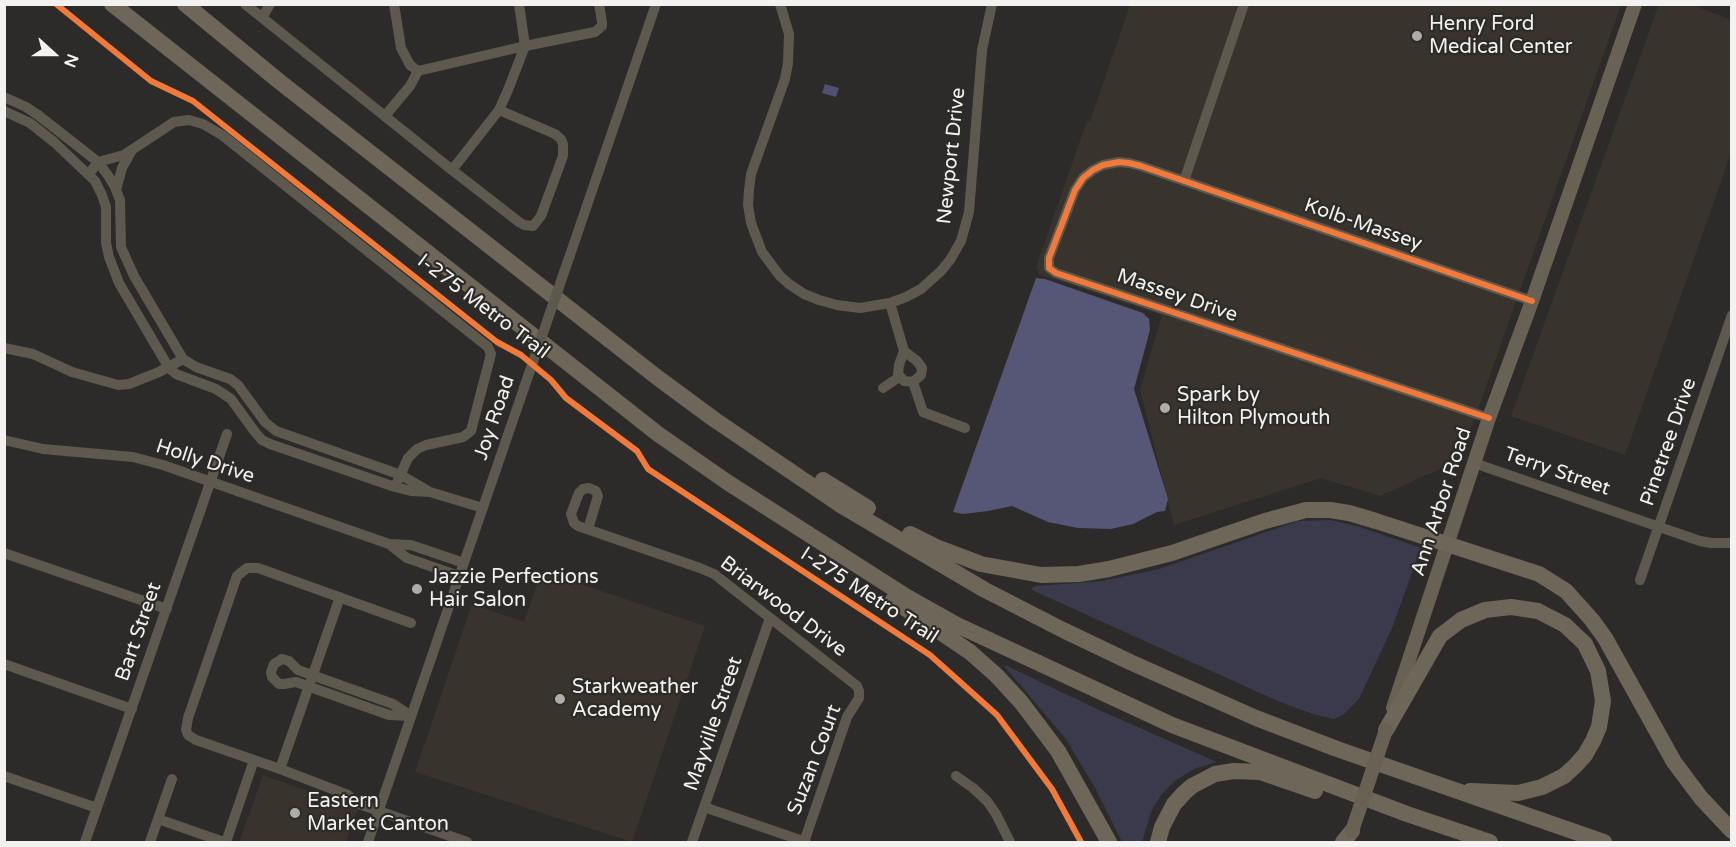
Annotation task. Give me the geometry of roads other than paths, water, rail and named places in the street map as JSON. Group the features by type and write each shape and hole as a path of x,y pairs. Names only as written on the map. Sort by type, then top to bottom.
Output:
{"highway":[{"path":"112,4 658,434 727,482 907,597 947,619 1172,725 1490,843"},
{"path":"184,4 571,311 715,420 839,504 985,590 1130,662 1256,717 1337,749 1604,843"},
{"path":"715,420 766,445 936,547 981,564 1041,575 1079,574 1172,553 1265,521 1306,510 1330,510 1349,513 1543,576 1566,591 1592,620 1605,638 1660,739 1680,770 1701,798 1731,831"},
{"path":"804,532 825,554 970,652 1003,682 1041,726 1058,751 1109,843"},
{"path":"1386,730 1440,636 1474,613 1497,607 1526,608 1552,617 1576,634 1585,644 1598,671 1603,701 1599,727 1585,755 1564,776 1528,791 1518,793 1453,791"},
{"path":"1158,843 1168,814 1184,793 1215,774 1234,771 1260,772 1317,791 1407,814"}],"main road":[{"name":"Ann Arbor Road","path":"1348,839 1474,463 1635,4"}],"street":[{"path":"245,4 452,170 524,225 533,226 541,216 563,156 563,144 555,134 499,110"},
{"path":"262,18 270,4"},
{"path":"394,4 401,48 410,65 418,71"},
{"path":"452,170 499,110 512,82 525,45 519,4"},
{"path":"386,116 410,86 418,71 525,45 594,32 598,30 602,22 599,4"},
{"name":"Joy Road","path":"368,843 656,4"},
{"name":"Newport Drive","path":"780,4 789,34 788,63 785,79 750,182 749,214 762,252 780,276 795,289 810,297 830,304 852,307 890,303 913,293 933,279 950,260 961,241 969,212 981,50 992,4"},
{"path":"1184,180 1244,4"},
{"path":"4,97 26,107 34,119 89,174 99,188 106,207 106,238 109,257 119,283 169,368 176,374 216,389 231,399 262,440 270,444 395,487 430,492"},
{"path":"4,111 34,119 98,162 107,174 120,200 121,247 129,266 183,359 196,367 230,379 238,385 272,428 401,475 430,492 483,508"},
{"path":"89,174 98,162 119,157 174,122 189,120 203,124 222,135 488,347 491,354 471,431 463,437 417,449 408,458 395,487"},
{"path":"116,190 122,168 133,147"},
{"name":"Massey Drive","path":"1184,180 1129,163 1111,163 1093,170 1083,178 1075,190 1048,258 1049,268 1056,273 1490,418"},
{"name":"Kolb-Massey","path":"1184,180 1532,301"},
{"path":"106,238 121,237"},
{"path":"890,303 904,351 898,370 899,377 904,381 913,382 921,375 922,368 917,360 904,351"},
{"name":"Pinetree Drive","path":"1640,580 1731,315"},
{"path":"4,348 33,354 72,372 112,384 129,384 169,368 183,359"},
{"path":"216,389 221,376"},
{"path":"883,388 899,377"},
{"path":"913,382 922,412 965,428"},
{"path":"262,440 272,428"},
{"name":"Bart Street","path":"85,843 227,434"},
{"name":"Holly Drive","path":"4,440 43,449 133,457 163,465 389,544 411,545 464,563"},
{"path":"327,463 333,450"},
{"name":"Terry Street","path":"1474,463 1659,527 1711,543 1731,543"},
{"path":"591,488 598,496 588,530 576,525 571,518 579,493 583,489 591,488"},
{"name":"Briarwood Drive","path":"588,530 708,571 842,673 857,686 859,691"},
{"name":"Holly Drive","path":"389,544 407,558 459,576"},
{"path":"4,553 166,609"},
{"path":"411,623 258,568 247,568 237,576 188,718 186,730 188,735 196,740 280,769 348,795 359,804 467,843"},
{"path":"280,769 340,597"},
{"name":"Mayville Street","path":"692,843 770,618"},
{"path":"286,660 298,670 393,704 411,716 389,715 296,682 279,684 272,677 272,667 277,661 286,660"},
{"path":"4,664 132,709"},
{"name":"Suzan Court","path":"805,842 844,727 859,698 859,691"},
{"path":"356,703 359,692"},
{"path":"158,819 225,843 254,760"},
{"path":"4,776 97,808"},
{"path":"956,776 987,801 1010,843"},
{"path":"150,843 172,779"},
{"path":"705,807 805,842"}],"place":[{"name":"Henry Ford Medical Center","path":"1417,36"},
{"name":"Spark by Hilton Plymouth","path":"1165,408"},
{"name":"Jazzie Perfections Hair Salon","path":"417,589"},
{"name":"Starkweather Academy","path":"560,699"},
{"name":"Eastern Market Canton","path":"295,813"}]}
